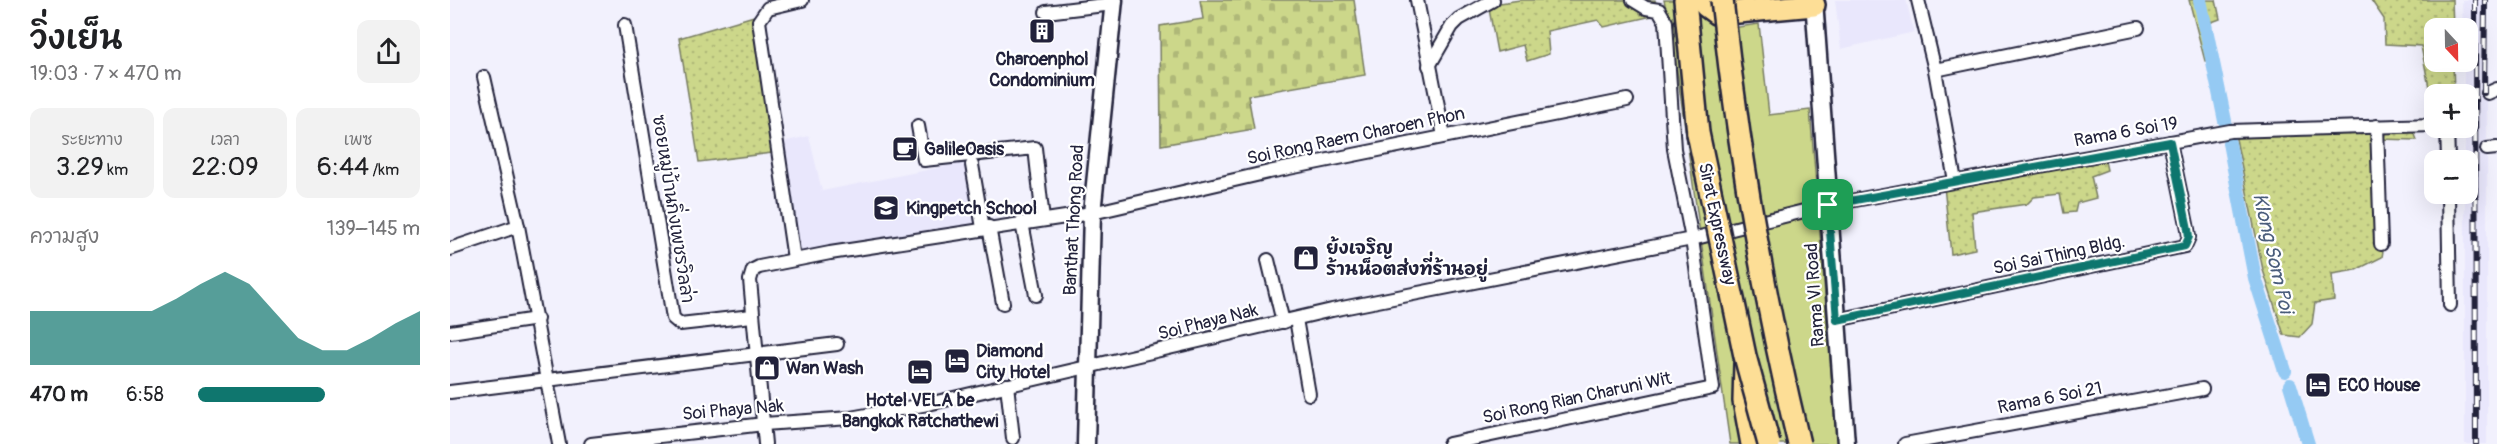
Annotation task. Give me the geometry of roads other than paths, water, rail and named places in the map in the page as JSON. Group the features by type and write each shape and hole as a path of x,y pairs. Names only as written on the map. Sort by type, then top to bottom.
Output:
{"highway":[{"name":"Sirat Expressway","path":"1685,0 1698,133 1745,356 1769,444"},
{"path":"1703,0 1706,6 1717,14 1814,3"},
{"name":"Sirat Expressway","path":"1722,0 1750,197 1785,385 1799,444"},
{"path":"1745,356 1744,401 1752,444"}],"main road":[{"name":"Banthat Thong Road","path":"1086,444 1092,213 1114,2"},
{"name":"Rama VI Road","path":"1814,3 1846,444"}],"street":[{"path":"794,259 759,21 768,8 801,0"},
{"path":"1417,0 1444,136"},
{"path":"1429,66 1452,26 1459,19 1493,0"},
{"path":"1633,0 1646,8 1659,10 1666,22 1671,129 1692,239"},
{"path":"1918,0 1935,70 1955,181"},
{"path":"1046,12 1114,2"},
{"name":"ซอยหมู่บ้านกิ่งเพชรวิลล่า","path":"625,25 673,318 680,324 752,316"},
{"path":"1935,70 2138,28"},
{"path":"484,77 518,226 559,444"},
{"name":"Soi Rong Raem Charoen Phon","path":"752,316 750,280 753,270 794,259 1092,213 1166,194 1628,100"},
{"name":"Rama 6 Soi 19","path":"1828,205 2230,131 2424,125"},
{"path":"918,126 924,160 1035,148 1043,220"},
{"path":"2377,126 2381,244"},
{"name":"Soi Sai Thing Bldg.","path":"1837,320 2185,246 2189,237 2188,229 2170,142"},
{"path":"972,165 1003,303"},
{"path":"2448,204 2450,305"},
{"name":"Soi Phaya Nak","path":"591,444 764,424 850,418 928,404 1371,302 1692,239 1828,205"},
{"path":"1022,223 1036,295"},
{"path":"450,249 518,226"},
{"name":"Soi Rong Rian Charuni Wit","path":"1449,444 1713,388 1692,239"},
{"path":"1268,260 1283,322"},
{"path":"752,316 765,444"},
{"path":"450,332 537,319"},
{"path":"1296,319 1309,394"},
{"path":"450,392 548,382 755,352 837,344"},
{"path":"1006,385 1013,438"},
{"name":"Rama 6 Soi 21","path":"1905,444 2202,389"}],"waterway":[{"name":"Klong Som Poi","path":"2200,0 2225,121"},
{"name":"Klong Som Poi","path":"2229,143 2255,278 2285,371"},
{"name":"Klong Som Poi","path":"2290,385 2308,444"}],"railway":[{"path":"2475,0 2476,444"},
{"path":"2484,93 2485,0"}],"place":[{"name":"Charoenphol Condominium","path":"1042,31"},
{"name":"GalileOasis","path":"905,149"},
{"name":"Kingpetch School","path":"886,208"},
{"name":"ย้งเจริญ ร้านน็อตส่งที่ร้านอยู่","path":"1306,258"},
{"name":"Diamond City Hotel","path":"957,361"},
{"name":"Wan Wash","path":"767,368"},
{"name":"Hotel VELA be Bangkok Ratchathewi","path":"920,372"},
{"name":"ECO House","path":"2318,385"}]}
